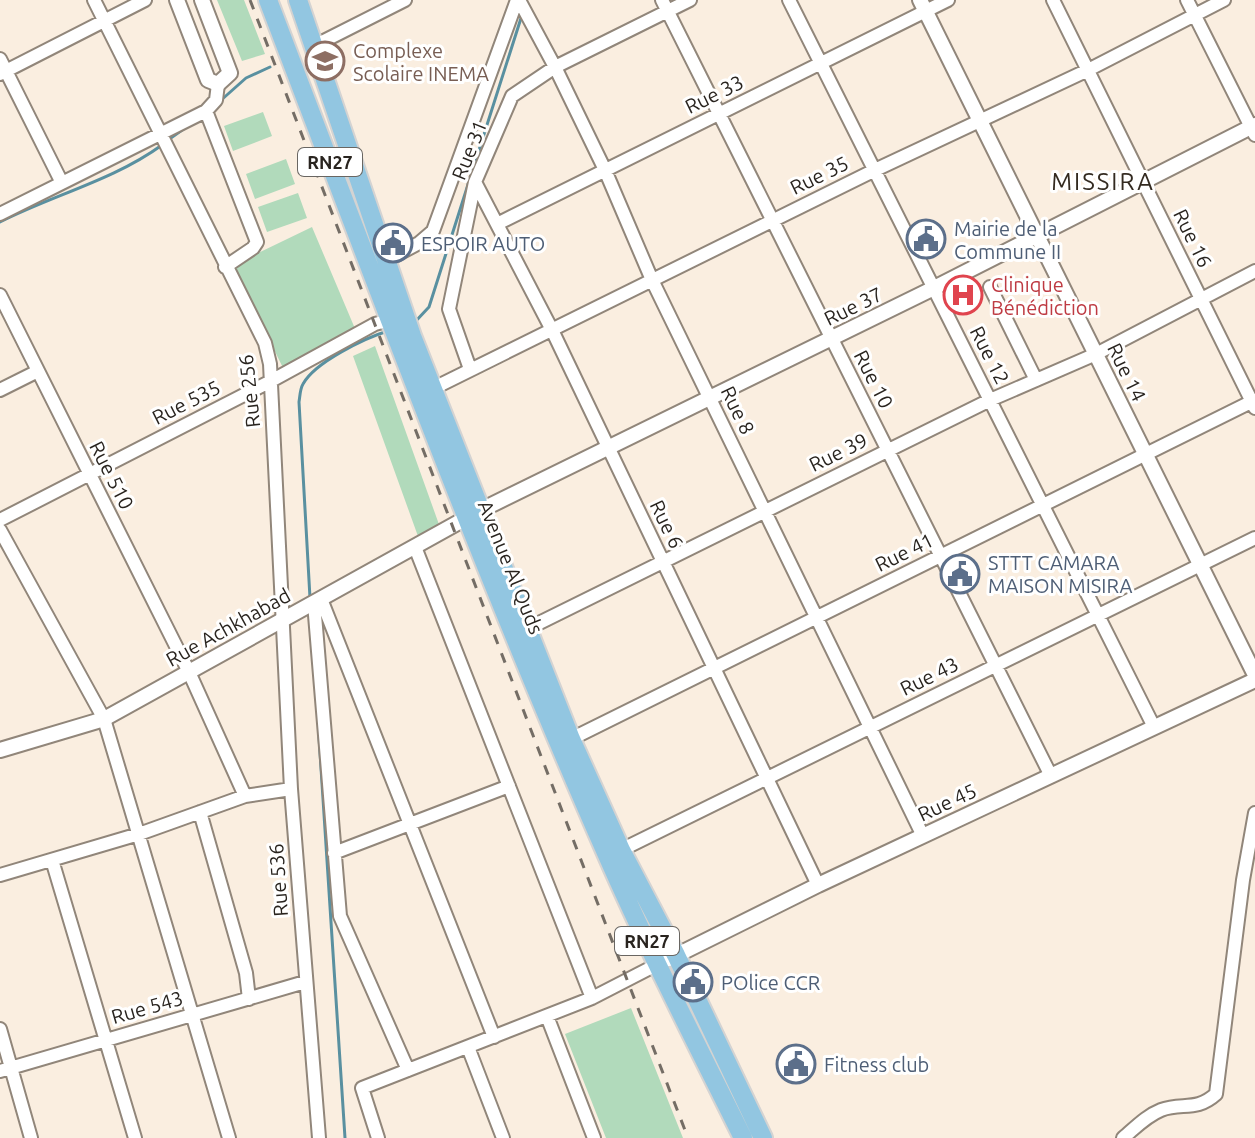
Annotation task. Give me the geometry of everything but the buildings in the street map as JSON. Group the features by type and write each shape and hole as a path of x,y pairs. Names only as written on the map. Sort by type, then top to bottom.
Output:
{"main road":[{"name":"Avenue Al Quds","path":"268,0 473,514 564,756 658,964 743,1138"},
{"name":"Avenue Al Quds","path":"298,0 387,260 399,328 432,389 473,514 527,629 571,739 621,850 676,955 763,1138"}],"street":[{"path":"94,0 161,134"},
{"path":"62,183 2,68 145,0"},
{"path":"177,0 208,80 218,84"},
{"path":"0,214 206,111 216,100 218,84 230,73 202,0"},
{"path":"314,46 405,0"},
{"path":"387,260 419,243 433,231 518,0"},
{"name":"Rue 8","path":"518,0 555,67 605,170 652,280 923,836"},
{"name":"Rue 31","path":"470,369 449,309 475,182 512,96 555,67 664,6 690,0"},
{"name":"Rue 12","path":"789,0 1154,727"},
{"name":"Rue 33","path":"497,224 821,63 923,6 948,0"},
{"name":"Rue 16","path":"1053,0 1254,403"},
{"path":"1187,0 1254,129"},
{"name":"Rue 35","path":"432,389 875,170 1088,70 1224,0"},
{"name":"Rue 10","path":"664,6 1051,776"},
{"name":"Rue 14","path":"923,6 1255,677"},
{"path":"206,111 257,242 225,267"},
{"name":"Rue 37","path":"473,514 1254,129"},
{"name":"Rue 256","path":"161,134 265,343 270,364 283,619"},
{"name":"Rue 6","path":"475,182 552,330 818,885"},
{"name":"Rue 39","path":"527,629 990,400 1096,354 1255,271"},
{"path":"990,287 1036,380"},
{"name":"Rue 510","path":"0,295 189,672 245,796"},
{"name":"Rue 535","path":"0,520 375,324 399,328"},
{"path":"0,390 38,371"},
{"name":"Rue 41","path":"571,739 1254,403"},
{"name":"Rue Achkhabad","path":"0,750 104,719 473,514"},
{"path":"0,530 104,719 229,1138"},
{"name":"Rue 43","path":"621,850 1255,538"},
{"path":"415,547 592,998"},
{"path":"317,601 494,1037"},
{"path":"317,601 340,916 408,1070"},
{"name":"Rue 536","path":"283,619 291,789 319,1138"},
{"name":"Rue 45","path":"658,964 1255,677"},
{"path":"334,853 509,786"},
{"path":"0,875 139,834 245,796 291,789"},
{"path":"200,812 246,973 249,999"},
{"path":"1119,1138 1163,1109 1205,1104 1216,1094 1243,880 1255,813"},
{"path":"52,860 135,1138"},
{"path":"378,1138 362,1088 592,998 658,964"},
{"name":"Rue 543","path":"6,1069 305,982"},
{"path":"547,1016 594,1138"},
{"path":"0,1029 6,1069 31,1138"},
{"path":"468,1047 503,1138"}],"green space":[{"path":"217,0 244,0 265,54 242,61"},
{"path":"263,112 272,136 233,151 224,126"},
{"path":"286,159 295,184 255,199 246,174"},
{"path":"298,193 307,218 267,232 258,207"},
{"path":"312,227 356,331 284,370 233,265"},
{"path":"375,346 441,530 419,539 353,356"},
{"path":"631,1008 683,1138 606,1138 565,1034"}],"waterway":[{"path":"414,323 429,307 522,15"},
{"path":"219,102 246,78 270,67"},
{"path":"168,140 185,128"},
{"path":"0,222 104,178 162,145"},
{"path":"310,598 299,402 301,388 309,376 329,359 388,331"},
{"path":"319,737 345,1138"}],"railway":[{"path":"250,0 688,1138"}],"place":[{"name":"Complexe Scolaire INEMA","path":"325,61"},
{"name":"Mairie de la Commune II","path":"926,239"},
{"name":"ESPOIR AUTO","path":"393,243"},
{"name":"Clinique Bénédiction","path":"963,295"},
{"name":"STTT CAMARA MAISON MISIRA","path":"960,574"},
{"name":"POlice CCR","path":"693,982"},
{"name":"Fitness club","path":"796,1064"}],"district":[{"name":"MISSIRA","path":"1103,181"}]}
